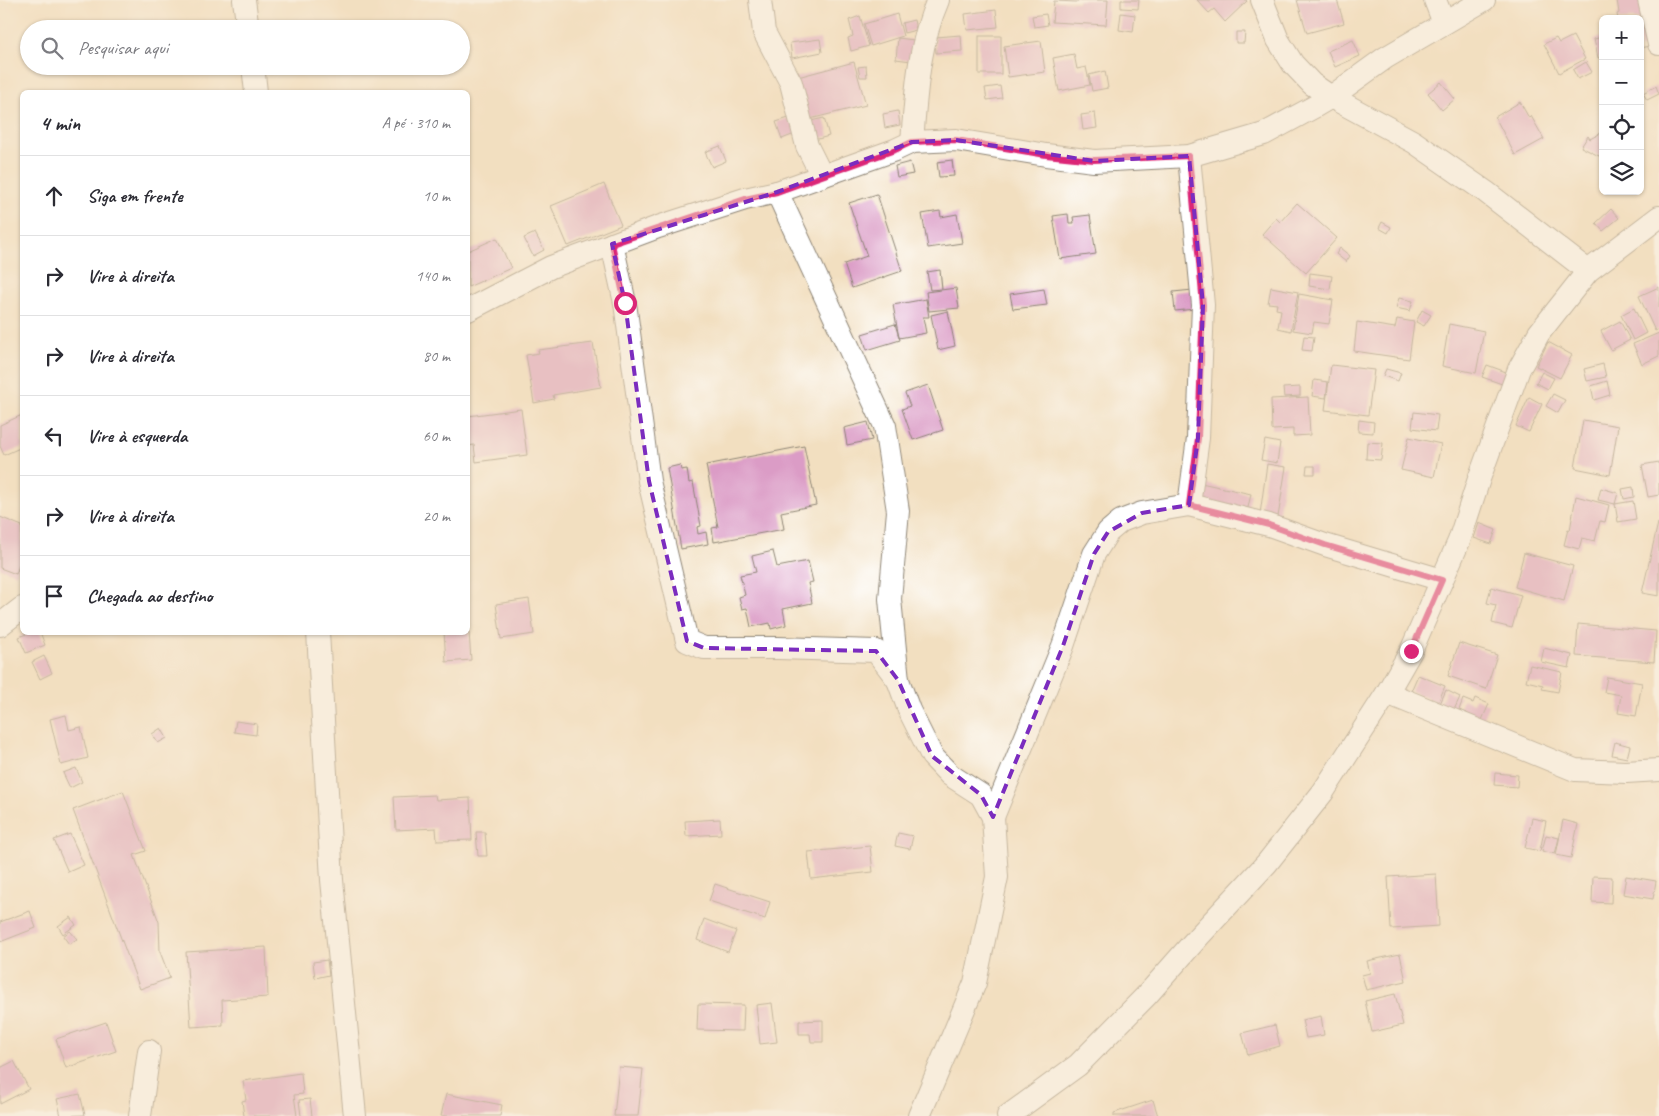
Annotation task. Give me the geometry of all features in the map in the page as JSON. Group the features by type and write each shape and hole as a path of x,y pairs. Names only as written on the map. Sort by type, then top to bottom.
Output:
{"street":[{"path":"244,0 247,20"},
{"path":"760,0 764,32 791,83 807,146 822,176"},
{"path":"912,142 918,73 928,23 938,0"},
{"path":"1262,0 1278,40 1293,64 1312,84 1331,97 1414,142 1486,192 1588,271"},
{"path":"1434,0 1444,23"},
{"path":"470,309 551,267 612,244 745,199 777,192 895,150 912,142 956,140 1046,155 1094,160 1189,156 1264,134 1331,97 1385,58 1484,0"},
{"path":"1649,0 1659,44"},
{"path":"254,75 256,90"},
{"path":"1189,156 1203,305 1198,438 1189,505"},
{"path":"777,192 886,426 898,511 890,599 898,680 909,710 932,756 950,775 981,796 993,817 997,877 975,983 919,1116"},
{"path":"1008,1116 1078,1065 1147,995 1267,863 1323,792 1387,693 1411,651 1459,541 1519,369 1539,333 1588,271 1659,217"},
{"path":"612,244 625,303 649,481 687,640 704,648 876,651 898,680"},
{"path":"993,817 1063,646 1094,554 1108,532 1121,521 1142,513 1189,505 1269,525 1325,545 1442,580"},
{"path":"0,625 20,610"},
{"path":"318,635 332,880 356,1116"},
{"path":"1387,693 1575,770 1626,772 1659,770"},
{"path":"140,1116 149,1051"}],"highlighted area":[{"path":"956,140 1094,161 1189,156 1203,305 1198,438 1189,505 1142,513 1108,532 1094,554 1063,646 993,817 981,795 932,756 898,680 876,651 704,648 687,641 649,481 625,303 612,244 777,192 912,142"}],"building":[{"path":"1079,0 1108,0 1106,25 1052,22 1054,1 1078,2"},
{"path":"1121,0 1139,0 1138,9 1121,8"},
{"path":"1197,0 1247,1 1225,22 1214,9 1209,13"},
{"path":"1297,0 1337,0 1344,23 1307,33"},
{"path":"1617,0 1641,0 1644,15 1617,15 1619,13"},
{"path":"996,10 998,27 967,30 965,14"},
{"path":"1121,13 1135,15 1133,32 1119,30"},
{"path":"897,14 903,36 871,46 864,24"},
{"path":"1046,14 1048,25 1034,27 1032,16"},
{"path":"860,16 869,46 851,51 848,38 853,36 849,20"},
{"path":"914,20 916,30 904,33 902,23"},
{"path":"1650,26 1654,45 1644,47 1644,27"},
{"path":"1236,32 1245,32 1244,43 1236,43"},
{"path":"961,35 962,51 936,53 935,37"},
{"path":"979,36 1001,36 1001,74 979,74"},
{"path":"1573,36 1585,59 1559,73 1544,44 1556,38 1559,43"},
{"path":"898,38 914,40 911,61 896,59"},
{"path":"1599,38 1599,58 1598,58 1594,39"},
{"path":"820,39 822,52 792,58 790,43"},
{"path":"1353,40 1360,56 1335,67 1328,51"},
{"path":"1041,41 1045,72 1008,77 1004,46"},
{"path":"1074,54 1077,69 1086,67 1090,85 1059,91 1053,58"},
{"path":"854,62 866,105 806,120 794,78"},
{"path":"1586,62 1592,72 1578,79 1573,70"},
{"path":"866,66 867,77 860,77 858,67"},
{"path":"1105,71 1108,88 1092,91 1089,75"},
{"path":"1441,82 1455,99 1442,110 1428,93"},
{"path":"1000,86 1002,98 987,100 985,88"},
{"path":"1656,86 1659,94 1647,100 1644,92"},
{"path":"1520,102 1529,118 1531,116 1544,139 1515,155 1495,117"},
{"path":"898,111 900,125 885,128 883,114"},
{"path":"1095,113 1097,128 1083,130 1081,115"},
{"path":"792,117 797,133 782,139 776,122"},
{"path":"824,118 829,136 811,141 806,122"},
{"path":"1599,134 1599,156 1581,147 1588,136 1590,139"},
{"path":"720,146 726,161 712,167 705,152"},
{"path":"952,160 954,176 939,177 937,162"},
{"path":"910,162 913,174 897,177 895,166"},
{"path":"604,184 621,225 568,246 551,206"},
{"path":"877,194 902,271 852,288 844,264 867,256 849,203"},
{"path":"1297,203 1337,238 1306,273 1262,234 1276,218 1280,222"},
{"path":"1611,209 1619,218 1603,231 1596,223"},
{"path":"940,211 941,217 957,214 962,243 928,248 922,214"},
{"path":"1068,214 1069,223 1074,223 1073,217 1090,215 1096,254 1060,259 1053,216"},
{"path":"1382,222 1391,227 1388,233 1379,228"},
{"path":"535,233 544,250 533,256 524,238"},
{"path":"497,238 511,268 470,286 470,250"},
{"path":"1340,248 1350,256 1346,262 1336,254"},
{"path":"940,270 942,289 930,290 927,272"},
{"path":"1310,273 1332,276 1330,289 1309,286"},
{"path":"1271,287 1298,292 1291,331 1278,328 1281,310 1276,309 1277,304 1268,303"},
{"path":"1659,287 1659,329 1655,331 1639,296"},
{"path":"956,288 959,308 929,311 926,292"},
{"path":"1044,289 1047,305 1013,309 1010,294"},
{"path":"1193,290 1195,309 1175,311 1173,292"},
{"path":"1299,294 1333,300 1329,324 1314,322 1312,333 1293,330"},
{"path":"1399,298 1413,301 1410,311 1396,308"},
{"path":"926,299 929,317 923,317 926,333 899,338 893,305"},
{"path":"1634,308 1646,333 1633,340 1621,315"},
{"path":"1422,310 1431,315 1424,326 1416,322"},
{"path":"948,311 955,346 938,350 931,315"},
{"path":"1397,319 1414,322 1409,359 1354,351 1357,322 1395,328"},
{"path":"1620,321 1630,340 1611,350 1601,331"},
{"path":"895,324 900,340 867,350 862,334"},
{"path":"1449,324 1484,331 1476,373 1442,366"},
{"path":"1659,333 1659,356 1642,364 1633,344"},
{"path":"1304,336 1314,337 1312,351 1302,350"},
{"path":"1548,342 1572,355 1560,378 1536,366"},
{"path":"593,343 601,387 553,395 554,399 534,403 526,355 539,353 538,350"},
{"path":"1603,364 1606,377 1587,381 1584,369"},
{"path":"1331,365 1374,370 1368,415 1325,410"},
{"path":"1487,365 1506,372 1502,384 1482,377"},
{"path":"1386,369 1401,373 1398,381 1383,376"},
{"path":"1542,372 1554,378 1548,389 1536,383"},
{"path":"1314,380 1328,382 1326,398 1312,396"},
{"path":"1607,381 1610,395 1594,400 1591,386"},
{"path":"928,385 943,430 913,440 902,409 910,406 905,393"},
{"path":"1300,387 1300,396 1284,397 1283,388"},
{"path":"1553,394 1565,400 1558,413 1546,406"},
{"path":"1308,397 1310,435 1293,436 1293,429 1272,430 1271,399"},
{"path":"1529,397 1542,404 1529,432 1516,426"},
{"path":"521,409 527,455 476,462 474,445 470,446 470,416"},
{"path":"1414,412 1438,415 1436,431 1412,428"},
{"path":"20,416 20,448 4,455 0,446 0,425"},
{"path":"1359,420 1374,422 1373,433 1358,432"},
{"path":"1583,420 1618,426 1610,475 1575,468"},
{"path":"868,422 872,440 847,445 844,428"},
{"path":"1409,437 1441,444 1434,477 1401,470"},
{"path":"1265,440 1280,443 1277,463 1261,460"},
{"path":"1367,442 1383,443 1381,460 1366,459"},
{"path":"804,446 816,505 781,512 784,529 714,542 712,528 718,527 706,465"},
{"path":"1659,462 1659,495 1648,497 1642,465"},
{"path":"1267,464 1286,467 1278,517 1260,514"},
{"path":"680,465 681,470 687,469 689,483 693,482 701,526 697,527 698,534 706,532 708,544 681,549 667,468"},
{"path":"1307,466 1315,466 1315,474 1306,474"},
{"path":"1201,483 1251,494 1247,512 1197,501"},
{"path":"1633,487 1634,497 1624,499 1622,489"},
{"path":"1601,488 1618,493 1615,504 1598,500"},
{"path":"1576,496 1609,505 1605,522 1600,521 1595,541 1582,538 1579,549 1564,545 1568,529 1570,530"},
{"path":"1633,501 1636,519 1618,522 1615,504"},
{"path":"0,517 20,525 20,563 16,574 0,568"},
{"path":"1479,523 1496,530 1491,544 1474,538"},
{"path":"1659,523 1659,596 1642,593"},
{"path":"773,551 777,567 808,561 813,582 808,583 812,603 783,609 786,625 771,629 770,623 751,627 747,608 742,609 739,597 745,595 740,575 756,572 752,556"},
{"path":"1524,553 1573,566 1564,601 1515,587"},
{"path":"1491,587 1521,595 1512,628 1492,623 1496,605 1487,603"},
{"path":"529,599 534,634 501,639 496,604"},
{"path":"1578,624 1656,631 1654,662 1576,656"},
{"path":"24,635 41,635 45,645 26,653 19,637"},
{"path":"444,635 469,635 471,660 446,662"},
{"path":"1459,643 1497,655 1486,689 1448,676"},
{"path":"1544,648 1572,655 1569,668 1541,662"},
{"path":"44,656 52,673 40,679 32,662"},
{"path":"1530,665 1562,672 1558,692 1542,689 1543,685 1526,681"},
{"path":"1418,675 1445,686 1438,703 1411,691"},
{"path":"1607,677 1642,683 1636,716 1618,713 1621,695 1604,692"},
{"path":"1446,690 1460,697 1453,712 1439,706"},
{"path":"1475,698 1489,704 1482,720 1459,710 1463,699 1473,703"},
{"path":"66,715 69,730 81,727 88,758 61,765 50,719"},
{"path":"236,721 257,724 256,735 234,732"},
{"path":"161,728 167,738 158,743 152,734"},
{"path":"1615,742 1630,746 1627,758 1612,755"},
{"path":"76,768 82,782 70,788 63,773"},
{"path":"1495,773 1518,775 1517,787 1494,785"},
{"path":"123,791 146,851 134,855 159,922 160,952 170,978 140,989 73,810"},
{"path":"435,795 436,800 470,798 472,840 437,841 436,828 396,830 394,797"},
{"path":"1532,818 1546,821 1540,851 1525,848"},
{"path":"720,819 721,834 686,836 685,821"},
{"path":"1563,820 1578,824 1571,858 1556,855"},
{"path":"476,832 485,832 487,856 478,856"},
{"path":"898,833 913,836 910,849 895,846"},
{"path":"70,834 84,865 68,872 54,840"},
{"path":"1546,835 1559,838 1555,854 1542,851"},
{"path":"870,846 873,872 811,879 808,852"},
{"path":"1436,874 1439,926 1391,929 1388,877"},
{"path":"1593,876 1612,877 1611,903 1592,902"},
{"path":"1626,876 1656,881 1653,899 1623,894"},
{"path":"715,884 770,902 765,919 709,901"},
{"path":"30,911 36,928 0,942 0,922"},
{"path":"71,917 76,925 63,934 58,926"},
{"path":"704,919 736,931 728,952 697,940"},
{"path":"70,931 77,939 69,944 63,936"},
{"path":"266,947 268,997 222,1000 223,1025 191,1027 186,952"},
{"path":"1400,954 1406,981 1366,990 1362,975 1370,973 1367,961"},
{"path":"327,960 329,975 315,978 313,962"},
{"path":"1395,994 1403,1025 1372,1032 1365,1001"},
{"path":"772,1003 777,1042 760,1044 756,1005"},
{"path":"698,1004 744,1005 743,1031 697,1030"},
{"path":"1321,1016 1324,1035 1306,1038 1302,1020"},
{"path":"823,1020 823,1042 811,1042 810,1034 799,1034 799,1021"},
{"path":"106,1022 116,1051 66,1068 56,1039"},
{"path":"1275,1025 1280,1046 1248,1055 1242,1033"},
{"path":"14,1061 29,1089 0,1104 0,1068"},
{"path":"619,1067 643,1069 638,1116 614,1116"},
{"path":"301,1073 303,1094 294,1095 297,1116 244,1116 242,1101 246,1100 243,1081"},
{"path":"80,1094 85,1115 61,1116 57,1099"},
{"path":"446,1094 502,1105 500,1116 441,1116"},
{"path":"310,1099 312,1116 301,1116 299,1100"},
{"path":"1153,1100 1158,1116 1114,1116 1114,1113"}],"route":[{"path":"625,303 612,244 745,199 777,192 895,150 912,142 956,140 1046,155 1094,160 1189,156 1203,305 1198,438 1189,505 1269,525 1325,545 1442,580 1411,651"}]}
